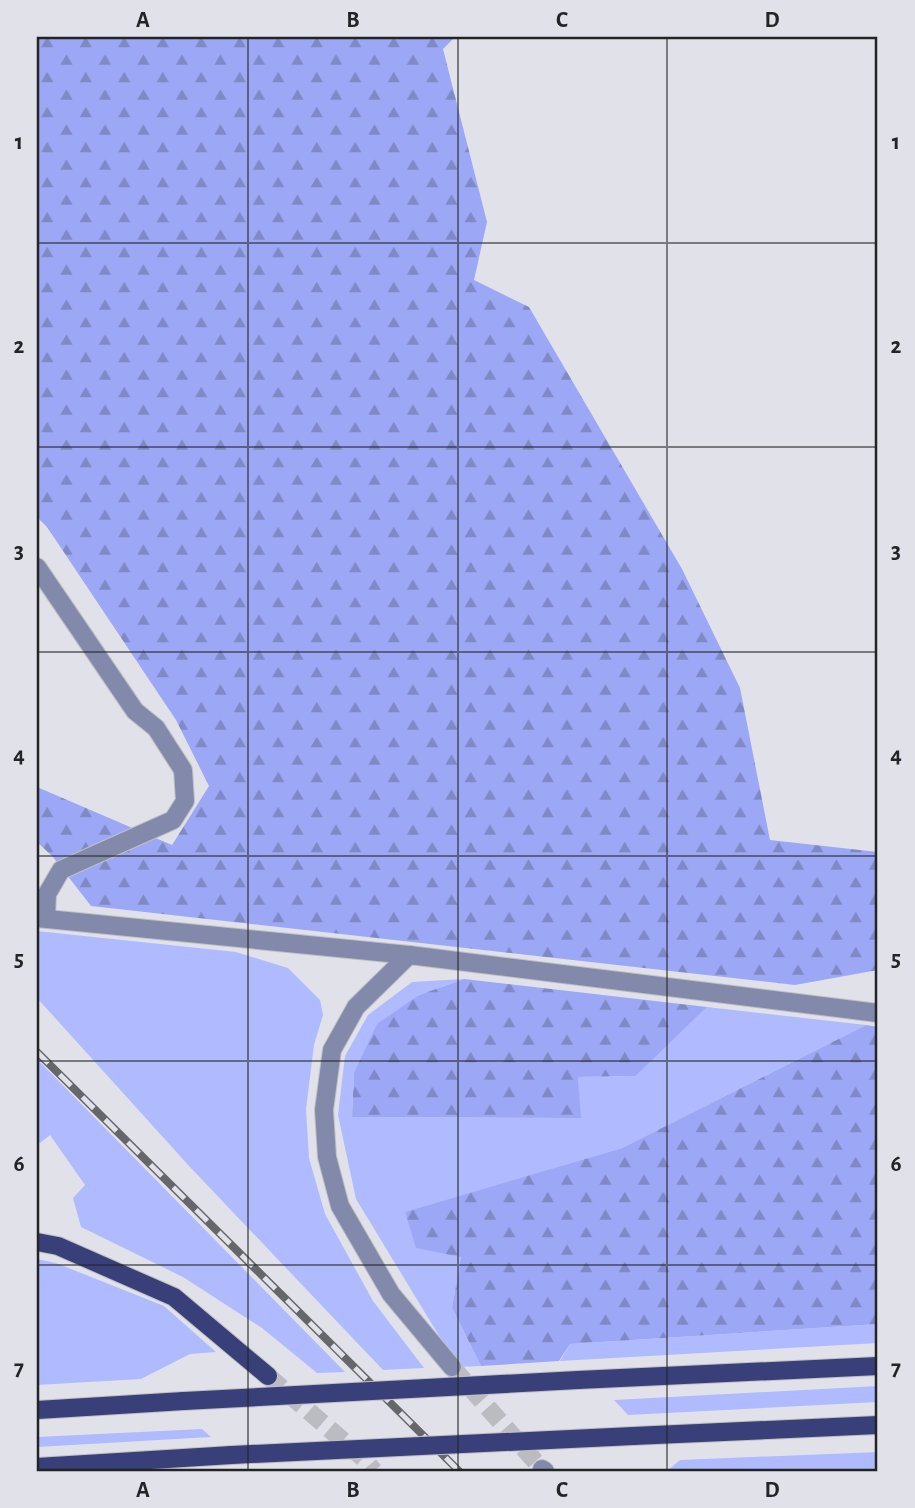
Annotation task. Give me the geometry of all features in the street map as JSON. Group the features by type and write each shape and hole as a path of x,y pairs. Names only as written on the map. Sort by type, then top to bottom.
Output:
{"main road":[{"path":"37,1242 58,1246 174,1297 268,1376"},
{"path":"37,1410 878,1366"},
{"path":"37,1467 232,1455 878,1425"}],"street":[{"path":"37,567 135,711 156,728 177,760 183,770 185,801 173,820 61,870 47,894 41,919 409,955 878,1013"},
{"path":"409,955 356,1007 332,1050 324,1110 327,1157 340,1206 391,1294 452,1367"}],"shaded area":[{"path":"37,931 236,952 288,968 320,1000 323,1015 314,1045 306,1109 309,1158 325,1214 373,1301 424,1368 383,1370 190,1167 37,998"},
{"path":"464,979 419,995 354,1073 352,1117 580,1118 578,1077 636,1076 707,1007 866,1025 622,1148 406,1212 461,1257 452,1308 481,1366 458,1367 356,1199 338,1115 345,1056 368,1015 412,982"},
{"path":"37,1059 345,1372 317,1373 262,1328 183,1277 81,1227 73,1198 85,1185 50,1135 40,1143 37,1140"},
{"path":"37,1259 56,1263 164,1306 216,1352 190,1354 141,1379 37,1385"},
{"path":"878,1324 878,1343 560,1361 570,1344"},
{"path":"878,1386 878,1402 628,1415 614,1400"},
{"path":"202,1429 211,1437 37,1447 37,1437"},
{"path":"878,1452 878,1471 667,1471 680,1460"}],"green space":[{"path":"37,37 455,37 443,49 487,222 474,280 529,307 682,569 740,688 770,840 878,852 878,970 795,985 91,906 53,857 37,842 37,787 172,845 209,786 176,720 47,527 37,517"},
{"path":"464,979 707,1007 636,1076 578,1077 581,1118 352,1117 354,1073 377,1024 419,995"},
{"path":"866,1025 878,1027 878,1324 570,1344 559,1361 481,1366 452,1308 461,1257 416,1248 405,1212 622,1148"}],"tunnel":[{"path":"452,1367 542,1469"},
{"path":"268,1376 363,1458 374,1471"}],"railway":[{"path":"37,1052 459,1471"}]}
